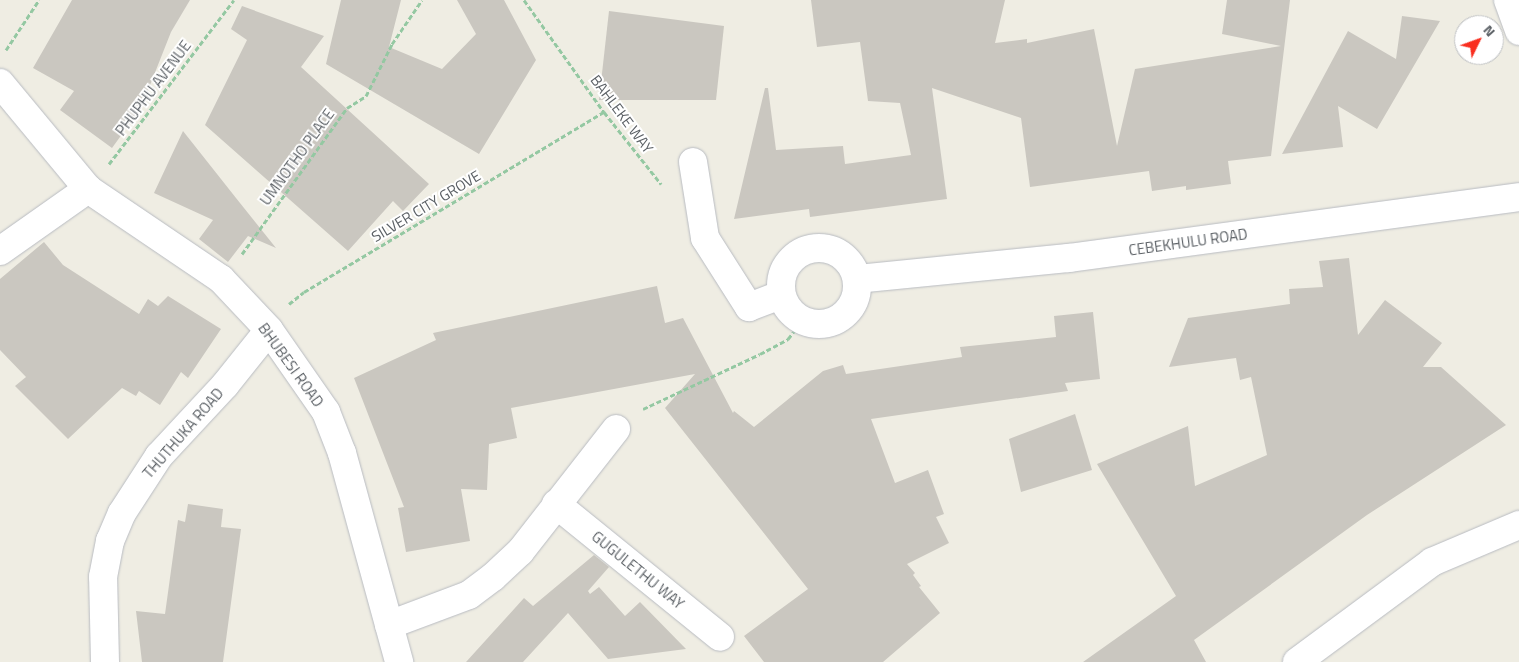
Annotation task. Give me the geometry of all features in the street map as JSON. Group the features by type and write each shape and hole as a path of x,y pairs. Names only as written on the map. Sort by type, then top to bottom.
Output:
{"street":[{"path":"1508,0 1519,31"},
{"name":"BHUBESI ROAD","path":"0,83 88,189 221,279 269,330 326,412 342,453 398,662"},
{"path":"693,162 705,238 748,307 781,295"},
{"path":"0,251 88,189"},
{"name":"CEBEKHULU ROAD","path":"857,279 1069,258 1519,196"},
{"path":"819,247 837,251 850,263 857,279 856,296 849,311 827,323 803,321 789,310 781,295 781,278 788,262 802,251 819,247"},
{"name":"THUTHUKA ROAD","path":"105,662 103,577 110,541 122,513 159,456 224,385 269,330"},
{"path":"389,625 469,595 520,552 616,429"},
{"name":"GUGULETHU WAY","path":"556,504 720,637"},
{"path":"1297,662 1432,562 1519,526"}],"path":[{"path":"0,59 39,0"},
{"name":"PHUPHU AVENUE","path":"88,189 234,0"},
{"name":"UMNOTHO PLACE","path":"221,279 347,108 366,96 392,44 422,0"},
{"name":"BAHLEKE WAY","path":"524,0 604,112 663,186"},
{"name":"SILVER CITY GROVE","path":"269,330 286,308 304,292 604,112"},
{"path":"616,429 641,410 788,339 803,321"}],"building":[{"path":"72,0 190,0 171,32 141,108 112,148 60,110 74,91 33,68"},
{"path":"341,0 401,0 389,47 442,69 476,34 457,0 504,0 536,60 479,154 326,64"},
{"path":"811,0 1005,0 995,43 1027,39 1027,43 1094,29 1117,146 1135,69 1281,46 1222,34 1227,0 1290,0 1271,156 1228,161 1231,184 1186,190 1186,186 1152,191 1149,171 1030,187 1021,118 932,88 947,199 810,217 809,209 734,219 765,88 768,88 776,150 843,146 845,164 911,155 900,103 868,101 860,42 817,47"},
{"path":"242,6 324,36 301,67 429,184 403,211 393,201 348,251 205,125 247,40 231,29"},
{"path":"609,11 724,26 716,100 599,100"},
{"path":"1402,16 1440,21 1377,129 1338,106 1343,147 1282,154 1348,31 1396,59"},
{"path":"183,131 276,248 248,236 228,262 199,239 213,220 154,193"},
{"path":"44,242 63,265 139,314 148,299 158,306 168,296 221,329 188,378 181,372 160,405 139,391 136,396 122,388 68,439 15,386 26,377 0,350 0,279"},
{"path":"1349,258 1358,335 1385,300 1442,343 1423,367 1441,367 1506,425 1367,515 1194,640 1206,662 1083,662 1176,596 1097,464 1188,426 1195,486 1267,455 1251,377 1240,380 1236,358 1169,367 1188,318 1290,304 1289,289 1323,287 1319,261"},
{"path":"657,286 665,323 683,318 733,413 734,411 754,427 823,371 843,365 846,374 962,357 960,347 1056,337 1054,316 1093,312 1100,379 1065,383 1068,391 871,419 895,483 928,470 944,514 936,517 949,543 907,564 915,573 913,575 921,586 919,587 940,613 883,662 764,662 744,636 808,589 665,408 695,374 511,408 517,438 489,444 487,490 461,489 470,541 406,552 398,508 404,507 354,378 436,340 433,333"},
{"path":"1075,414 1092,470 1021,492 1009,439"},
{"path":"188,504 223,509 221,527 241,529 223,662 142,662 136,611 165,614 178,520 185,522"},
{"path":"594,555 609,567 588,591 590,594 599,587 625,616 640,602 686,649 608,659 568,613 523,662 466,662 524,598 533,606"}]}
